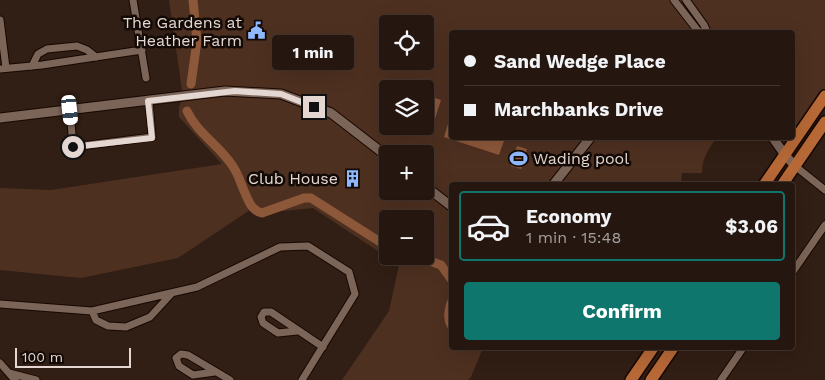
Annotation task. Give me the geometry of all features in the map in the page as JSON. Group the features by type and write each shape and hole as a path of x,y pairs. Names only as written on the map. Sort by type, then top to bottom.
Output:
{"highway":[{"path":"766,182 825,96"},
{"path":"795,126 808,121"},
{"path":"784,182 825,122"},
{"path":"631,380 651,350"},
{"path":"652,380 672,350"}],"street":[{"path":"133,0 146,78"},
{"path":"674,0 697,30"},
{"path":"686,0 706,30"},
{"path":"0,20 3,68 32,66 142,50"},
{"path":"32,66 38,54 47,50 77,46 87,50 96,57"},
{"path":"0,118 235,91 281,94 331,113 379,150"},
{"path":"70,110 73,147 83,146 152,138 148,101"},
{"path":"555,182 588,140"},
{"path":"774,140 795,166 825,190"},
{"path":"434,193 449,204"},
{"path":"795,269 825,224"},
{"path":"0,304 92,311 197,288 280,247 308,246 349,272 355,294 302,380"},
{"path":"92,311 96,320 108,326 126,327 150,317 172,293"},
{"path":"298,331 278,333 263,323 261,317 264,312 271,312 323,347"},
{"path":"721,380 742,350"},
{"path":"215,372 192,374 180,366 176,358 181,354 188,355 230,380"},
{"path":"0,363 15,380"},
{"path":"8,373 36,380"}],"shaded area":[{"path":"169,0 825,0 825,96 808,121 797,127 795,127 795,30 449,30 449,140 716,140 706,154 702,173 682,173 681,182 449,182 449,350 482,350 468,380 342,380 389,311 399,265 434,265 434,210 379,210 379,252 313,208 253,214 250,210 178,258 81,278 0,270 0,188 51,190 222,164 179,117 179,107 183,97"},
{"path":"434,98 441,100 434,122"},
{"path":"449,121 449,139 444,137"},
{"path":"453,140 504,140 499,155"},
{"name":"Wading pool","path":"517,146 527,149 521,169 511,166"}],"waterway":[{"path":"191,84 197,41 193,0"},
{"path":"187,111 196,126 232,165 253,208 262,213 304,198 311,198 379,241"},
{"path":"434,263 441,265 449,276"},
{"path":"449,312 449,317"}],"place":[{"name":"The Gardens at Heather Farm","path":"256,31"},
{"name":"Wading pool","path":"519,158"},
{"name":"Club House","path":"352,178"}],"route":[{"path":"73,147 152,138 148,101 235,91 281,94 314,107"}]}
